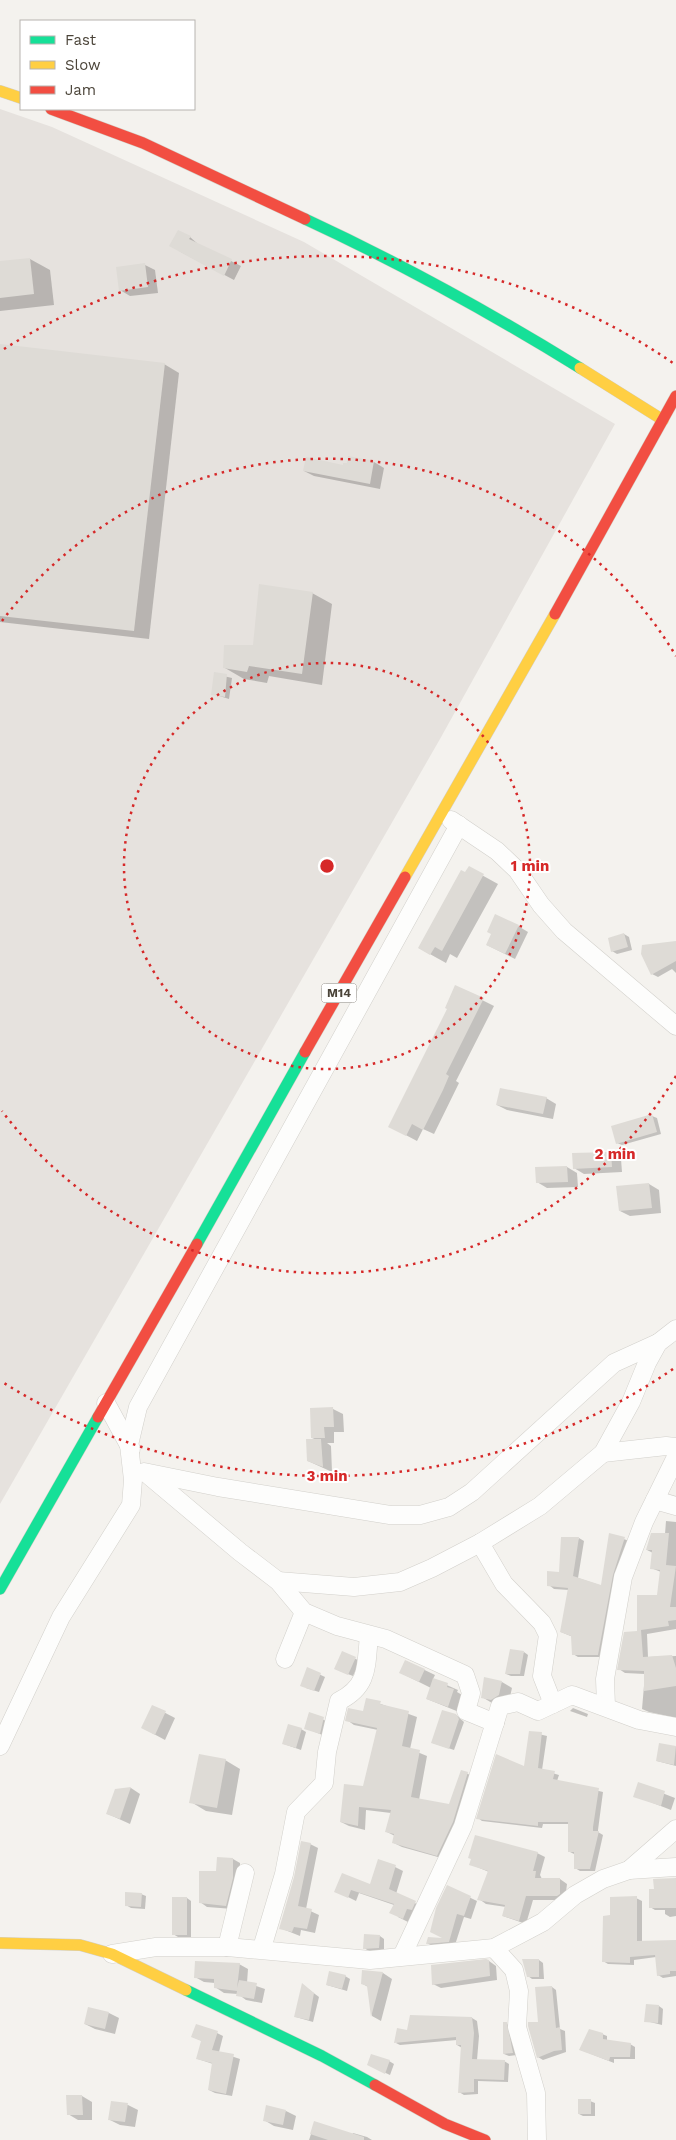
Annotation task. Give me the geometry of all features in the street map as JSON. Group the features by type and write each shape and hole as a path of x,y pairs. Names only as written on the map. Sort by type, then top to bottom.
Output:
{"main road":[{"path":"0,90 20,98"},
{"path":"54,110 143,143 391,259 528,336 662,420"},
{"name":"M14","path":"0,1589 605,526 676,396"},
{"path":"0,1943 80,1945 112,1954 322,2056 445,2124 484,2140"}],"street":[{"path":"440,814 497,851 517,870 541,905 564,932 676,1026"},
{"path":"0,1746 61,1617 131,1505 133,1480 129,1445 138,1407 459,825"},
{"path":"144,1472 218,1487 390,1515 420,1515 449,1507 472,1492 614,1363 658,1343 676,1329"},
{"path":"278,1581 354,1587 400,1582 480,1543 540,1506 603,1453 631,1402 647,1363 658,1343"},
{"path":"106,1403 144,1472 278,1581 304,1612 337,1626 386,1639 465,1675 471,1692 466,1710 495,1724"},
{"path":"603,1453 666,1446 676,1447"},
{"path":"606,1706 605,1679 623,1578 655,1500 676,1457"},
{"path":"655,1500 676,1506"},
{"path":"480,1543 504,1584 542,1623 548,1635 542,1676 553,1704"},
{"path":"285,1659 304,1612"},
{"path":"262,1948 284,1874 296,1812 324,1783 327,1752 339,1701 354,1693 362,1682 369,1635"},
{"path":"402,1956 463,1826 500,1706 518,1702 538,1710 572,1695 606,1706 639,1720 676,1727"},
{"path":"629,1870 676,1829"},
{"path":"112,1954 156,1947 227,1947 262,1948 370,1960 494,1948 543,1922 575,1895 603,1879 629,1870 676,1867"},
{"path":"227,1947 245,1874"},
{"path":"494,1948 514,1970 518,1991 517,2027 536,2094 537,2140"}],"shaded area":[{"path":"0,109 52,127 304,242 615,424 440,739 0,1504"}],"building":[{"path":"178,230 191,236 189,239 232,259 224,276 169,246"},
{"path":"30,258 34,294 0,298 0,261"},
{"path":"145,263 148,287 119,291 116,267"},
{"path":"0,344 165,363 134,631 0,616"},
{"path":"348,456 374,461 370,484 303,471 306,457 343,465 343,463 347,463"},
{"path":"259,584 313,592 302,674 249,666 247,672 223,668 224,645 253,645"},
{"path":"214,672 227,674 225,697 211,695"},
{"path":"469,866 484,874 442,951 435,947 430,955 418,948 461,870 465,872"},
{"path":"495,914 519,925 505,954 486,945 491,934 487,932"},
{"path":"624,933 628,947 611,952 608,938"},
{"path":"676,941 676,961 651,975 641,954 642,945"},
{"path":"455,985 484,998 446,1074 449,1076 423,1130 412,1124 406,1136 388,1127 447,1009 445,1008"},
{"path":"500,1088 547,1097 543,1114 496,1105"},
{"path":"652,1114 657,1132 616,1144 611,1126"},
{"path":"611,1152 612,1167 573,1169 572,1153"},
{"path":"567,1166 568,1182 536,1183 535,1167"},
{"path":"649,1183 652,1208 619,1211 616,1186"},
{"path":"333,1407 334,1427 324,1427 325,1438 311,1438 310,1408"},
{"path":"306,1439 321,1439 323,1467 307,1461"},
{"path":"609,1533 625,1537 613,1575 598,1655 572,1655 571,1636 560,1632 568,1588 547,1586 547,1571 559,1572 561,1537 579,1537 573,1576 601,1585"},
{"path":"651,1533 669,1533 666,1565 676,1566 670,1607 676,1607 676,1620 668,1621 669,1626 641,1630 643,1657 672,1655 676,1668 676,1686 644,1691 644,1671 617,1670 624,1632 637,1631 637,1595 657,1595 660,1570 650,1569 652,1550 646,1550"},
{"path":"510,1649 524,1651 520,1674 505,1674"},
{"path":"342,1651 356,1657 348,1675 334,1669"},
{"path":"405,1660 425,1669 419,1682 399,1673"},
{"path":"307,1667 321,1673 314,1691 300,1686"},
{"path":"484,1677 502,1681 499,1695 491,1700 481,1698"},
{"path":"433,1678 448,1683 447,1687 454,1689 448,1707 426,1699"},
{"path":"366,1698 381,1701 380,1704 409,1711 402,1746 420,1750 411,1797 449,1804 461,1770 468,1772 453,1822 437,1856 392,1843 394,1834 385,1832 391,1810 359,1807 358,1826 340,1822 344,1784 363,1786 377,1728 345,1721 348,1708 363,1711"},
{"path":"152,1705 166,1711 155,1735 141,1728"},
{"path":"442,1710 456,1714 459,1719 449,1749 431,1743"},
{"path":"309,1712 324,1717 320,1734 304,1729"},
{"path":"288,1724 302,1728 296,1748 282,1744"},
{"path":"529,1731 542,1732 538,1768 555,1771 553,1779 599,1788 593,1831 599,1831 590,1869 574,1869 574,1852 568,1852 568,1822 538,1822 538,1826 476,1819 496,1754 524,1766"},
{"path":"659,1743 676,1746 674,1765 656,1761"},
{"path":"199,1754 226,1759 217,1808 189,1803"},
{"path":"638,1782 665,1791 661,1806 633,1797"},
{"path":"131,1787 120,1819 106,1814 115,1789"},
{"path":"475,1835 538,1852 533,1871 536,1871 535,1878 560,1878 560,1894 557,1896 526,1896 519,1921 502,1916 505,1905 477,1900 488,1871 469,1865 471,1859 468,1858"},
{"path":"301,1841 311,1843 298,1906 312,1909 307,1929 294,1927 292,1932 279,1929 294,1877"},
{"path":"217,1857 233,1858 233,1878 226,1906 199,1903 199,1871 216,1871"},
{"path":"378,1859 396,1865 389,1889 416,1901 412,1910 407,1909 403,1919 389,1913 394,1904 351,1890 348,1898 334,1892 342,1873 370,1884"},
{"path":"676,1878 676,1908 649,1908 649,1889 654,1889 653,1879"},
{"path":"447,1885 471,1896 464,1916 457,1914 449,1942 426,1944 428,1937 442,1938 430,1932 436,1908"},
{"path":"125,1892 142,1893 141,1907 125,1906"},
{"path":"637,1896 637,1941 676,1940 676,1971 670,1971 670,1974 657,1976 655,1955 630,1957 630,1963 602,1962 603,1916 610,1915 610,1897"},
{"path":"172,1897 187,1897 187,1935 172,1935"},
{"path":"364,1934 380,1935 379,1948 363,1949"},
{"path":"522,1959 539,1959 539,1977 527,1977"},
{"path":"489,1960 490,1976 432,1985 431,1965"},
{"path":"195,1961 240,1963 237,1988 239,1980 257,1983 254,1999 236,1996 237,1991 214,1988 214,1979 194,1978"},
{"path":"362,1970 383,1972 371,2017 367,1986 361,1984"},
{"path":"329,1971 346,1975 342,1989 326,1985"},
{"path":"302,1983 314,1993 309,2020 294,2017"},
{"path":"552,1986 556,2028 560,2027 562,2050 537,2058 528,2026 528,2022 538,2022 535,1987"},
{"path":"646,2004 659,2005 658,2023 644,2022"},
{"path":"88,2007 109,2012 105,2029 84,2024"},
{"path":"410,2015 472,2017 474,2033 472,2059 505,2060 504,2080 474,2079 474,2092 458,2093 461,2045 456,2045 456,2037 394,2043 397,2028 407,2030"},
{"path":"503,2022 507,2022 513,2053 503,2054"},
{"path":"196,2024 218,2031 212,2050 234,2054 226,2094 208,2090 212,2063 196,2059 201,2041 191,2037"},
{"path":"589,2029 603,2033 603,2039 631,2043 630,2057 610,2057 609,2061 579,2050"},
{"path":"371,2054 390,2060 385,2074 367,2065"},
{"path":"66,2095 82,2095 83,2115 67,2115"},
{"path":"578,2099 591,2099 591,2114 578,2114"},
{"path":"111,2101 128,2103 125,2122 108,2120"},
{"path":"266,2105 286,2110 283,2125 263,2121"},
{"path":"314,2121 364,2137 364,2140 328,2140 310,2134"}],"traffic: fast":[{"path":"305,219 445,289 580,368"},
{"path":"197,1244 305,1052"},
{"path":"0,1589 98,1417"},
{"path":"186,1990 322,2056 375,2085"}],"traffic: slow":[{"path":"0,91 20,98"},
{"path":"580,368 663,420"},
{"path":"405,877 555,614"},
{"path":"0,1943 80,1945 112,1954 186,1990"}],"traffic: jam":[{"path":"54,110 143,143 305,219"},
{"path":"555,614 676,396"},
{"path":"305,1052 405,877"},
{"path":"98,1417 197,1244"},
{"path":"375,2085 445,2124 485,2140"}]}
